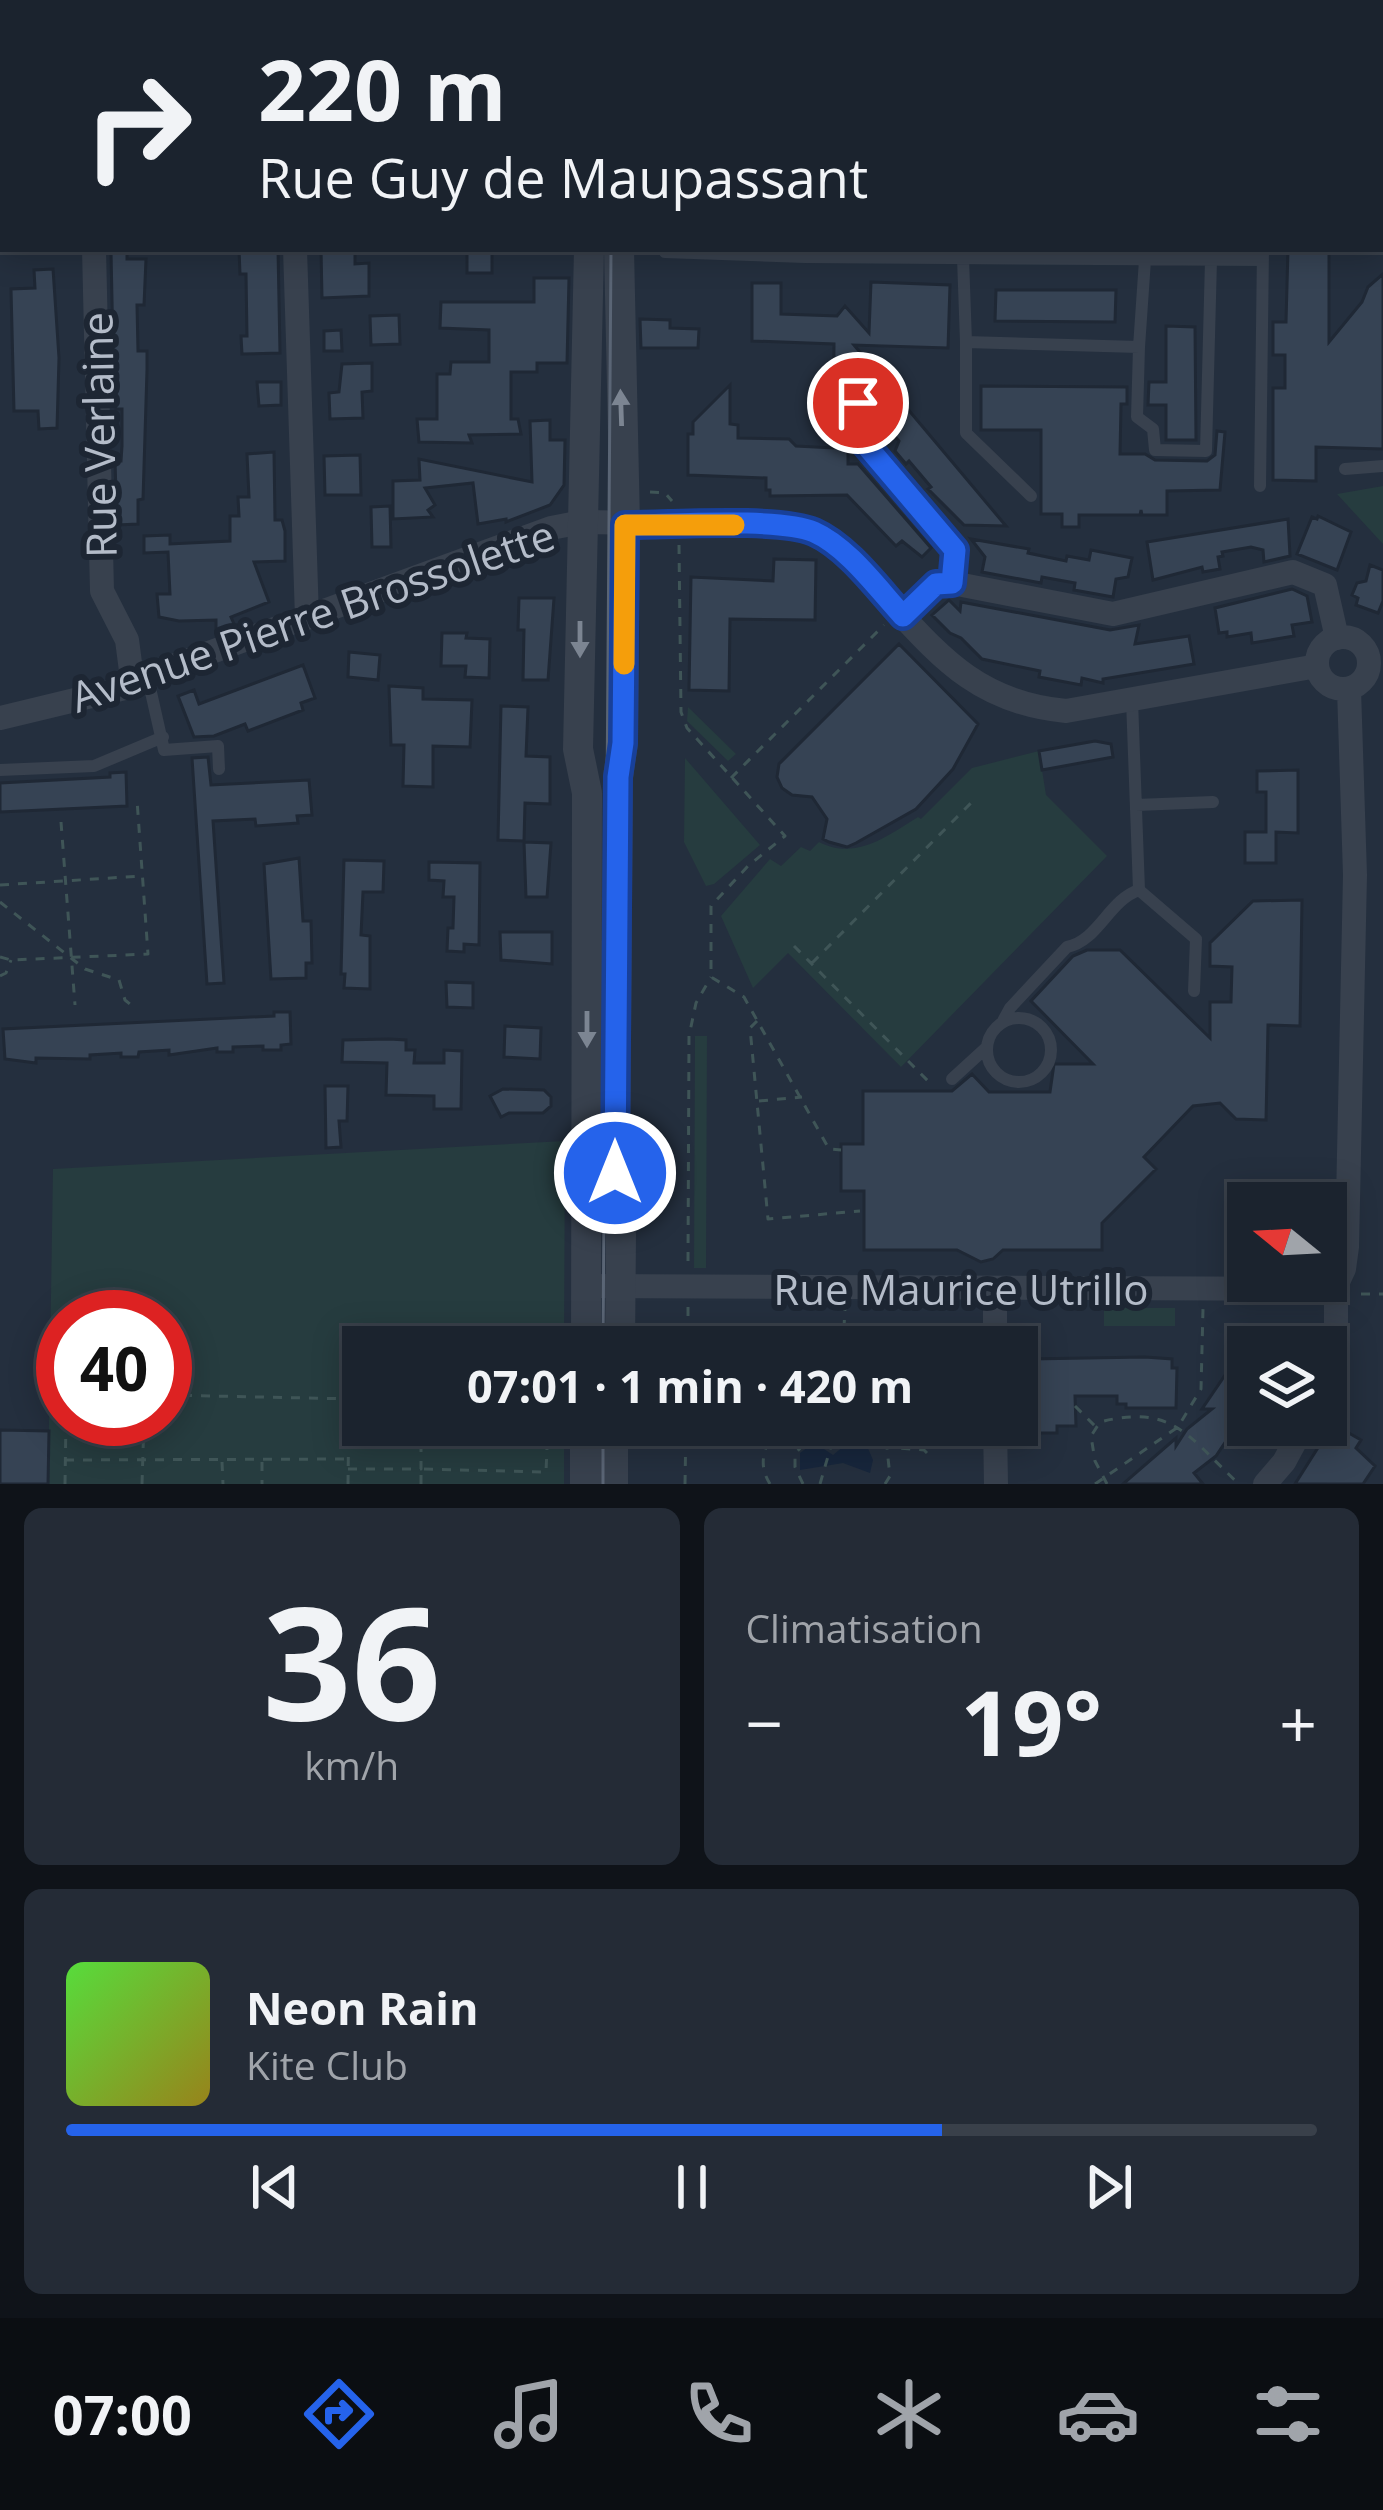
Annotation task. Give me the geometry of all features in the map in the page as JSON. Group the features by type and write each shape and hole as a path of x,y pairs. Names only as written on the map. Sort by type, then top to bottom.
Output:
{"street":[{"name":"Rue Verlaine","path":"94,252 101,591 128,640 140,682"},
{"path":"295,252 308,618"},
{"path":"586,1326 587,793 578,749 589,252"},
{"path":"619,252 625,525 615,1173 621,1326"},
{"path":"858,403 859,437 955,550 952,583"},
{"name":"Avenue Pierre Brossolette","path":"0,718 140,682 551,528 582,523 787,525 815,532 841,551 976,685 1012,703 1066,711 1317,666"},
{"path":"901,614 936,584 952,583 1113,614 1293,572 1324,585 1337,638"},
{"path":"1337,638 1358,641 1376,657 1365,678 1349,689 1328,685 1317,666 1322,648 1337,638"},
{"path":"1347,1224 1354,875 1349,689"},
{"name":"Rue Maurice Utrillo","path":"586,1286 1227,1289"},
{"path":"995,1290 995,1326"},
{"path":"585,1446 585,1484"},
{"path":"613,1446 613,1484"},
{"path":"995,1446 996,1484"},
{"path":"1265,1484 1293,1446"}],"lane":[{"path":"665,252 1145,260 1263,255 1260,486"},
{"path":"963,258 966,433 1031,496"},
{"path":"1145,260 1137,417 1153,429 1155,450 1206,451 1211,260"},
{"path":"966,342 1139,346"},
{"path":"1345,469 1383,466"},
{"path":"140,682 164,749 218,746 219,769"},
{"path":"1132,700 1139,890 1196,939 1194,991"},
{"path":"0,770 94,766 163,737"},
{"path":"1136,806 1213,802"},
{"path":"1003,1022 1022,1018 1041,1026 1051,1043 1048,1065 1032,1080 1010,1082 992,1069 989,1037 1067,947 1080,945 1125,895 1139,890"},
{"path":"952,1079 987,1047"}],"path":[{"path":"638,486 665,493 678,509 681,712 687,728 785,836 748,866 711,906 710,977 696,1003 689,1036 688,1326"},
{"path":"730,778 901,614"},
{"path":"0,957 148,954 136,800"},
{"path":"812,963 972,802"},
{"path":"61,822 75,1005"},
{"path":"0,885 142,876"},
{"path":"0,902 85,969 119,980 125,1000 136,1009"},
{"path":"794,946 929,1082 952,1079"},
{"path":"0,976 11,960"},
{"path":"710,977 744,997 829,1150 841,1150"},
{"path":"759,1020 750,1028 768,1219 860,1211"},
{"path":"757,1102 802,1097"},
{"path":"844,1326 846,1288"},
{"path":"1096,1484 1106,1482 1178,1427 1201,1389 1203,1289"},
{"path":"1347,1290 1383,1294"},
{"path":"192,1396 342,1399"},
{"path":"1075,1406 1096,1427"},
{"path":"1106,1482 1095,1461 1091,1436 1096,1427 1120,1417 1153,1416 1178,1427 1239,1484"},
{"path":"65,1446 65,1484"},
{"path":"142,1484 143,1446"},
{"path":"348,1446 348,1484"},
{"path":"421,1446 421,1484"},
{"path":"348,1469 546,1472 547,1446"},
{"path":"686,1446 686,1484"},
{"path":"766,1446 764,1475 770,1484"},
{"path":"802,1446 795,1454 795,1467 803,1484"},
{"path":"820,1484 831,1446"},
{"path":"885,1484 890,1476 886,1447 924,1450 933,1459"},
{"path":"65,1460 348,1459"},
{"path":"222,1460 223,1484"},
{"path":"261,1460 262,1484"}],"green space":[{"path":"1383,486 1383,544 1337,494"},
{"path":"688,707 736,754 728,761 687,721"},
{"path":"1039,751 1046,795 1107,856 901,1067 788,953 753,988 721,916 770,859 781,866 801,847 810,851 819,842 846,849 871,844 921,819 972,768"},
{"path":"685,758 760,845 706,886 684,842"},
{"path":"695,1036 707,1036 706,1268 694,1268"},
{"path":"565,1141 564,1326 342,1326 342,1446 564,1446 564,1484 48,1484 49,1446 192,1446 192,1290 51,1290 53,1169"},
{"path":"1104,1308 1175,1308 1175,1326 1104,1326"}],"water":[{"path":"844,1446 867,1446 873,1460 870,1473 843,1463 800,1470 800,1453 808,1447 821,1447 833,1455"}],"building":[{"path":"111,252 127,252 127,259 146,259 144,305 137,305 138,351 147,351 143,499 138,500 138,524 117,525 115,461 121,461 122,409 116,409 114,397"},
{"path":"239,252 278,252 280,353 242,354 241,336 247,336 246,274 240,274"},
{"path":"321,252 355,252 355,264 369,263 369,296 322,298"},
{"path":"467,252 492,252 492,273 467,273"},
{"path":"1288,252 1329,252 1329,342 1362,302 1368,287 1383,274 1383,449 1316,447 1316,481 1273,480 1273,388 1285,388 1285,355 1273,355 1273,322 1286,322"},
{"path":"53,269 59,358 57,428 39,429 38,411 14,411 11,289 35,288 34,270"},
{"path":"534,278 569,278 567,363 537,363 537,372 511,372 511,419 518,419 521,434 469,435 472,443 419,442 417,419 437,419 437,374 450,374 451,362 489,362 489,330 440,328 441,302 534,302"},
{"path":"871,282 950,285 948,348 854,345 1006,526 964,525 895,451 899,441 874,413 872,394 849,384 842,403 848,464 858,464 931,548 922,557 902,541 896,546 847,495 770,496 766,478 688,475 688,434 693,434 693,422 730,385 730,424 738,425 738,438 789,439 796,446 833,448 834,344 752,341 752,283 781,283 781,314 837,316 845,306 869,333"},
{"path":"996,290 1116,290 1115,322 995,321"},
{"path":"399,315 400,344 371,345 370,316"},
{"path":"640,319 670,320 670,328 699,329 698,348 641,348"},
{"path":"1166,326 1195,327 1196,440 1166,440 1166,405 1148,405 1149,382 1166,382"},
{"path":"341,330 342,351 324,351 324,331"},
{"path":"372,363 372,391 362,392 363,418 330,419 329,393 339,392 342,364"},
{"path":"257,382 281,382 281,405 259,406"},
{"path":"981,386 1127,387 1127,404 1121,404 1120,454 1207,461 1215,455 1217,431 1225,432 1220,490 1167,491 1167,515 1142,515 1141,510 1140,515 1079,515 1079,527 1062,527 1062,514 1041,514 1041,430 981,430"},
{"path":"550,420 550,440 565,440 564,485 550,505 506,522 478,524 473,483 425,488 435,505 428,510 433,517 393,519 393,481 420,480 419,459 532,482 530,421"},
{"path":"274,452 275,520 282,520 285,531 285,561 254,562 269,602 231,617 234,624 216,631 216,620 159,617 157,594 170,594 168,552 144,553 144,536 170,535 170,544 230,541 230,516 239,516 238,497 249,497 247,454"},
{"path":"360,455 361,495 325,495 324,456"},
{"path":"390,506 391,547 372,547 371,507"},
{"path":"1312,517 1351,532 1337,570 1297,554"},
{"path":"1288,519 1290,556 1264,562 1263,550 1251,547 1222,552 1220,569 1203,572 1202,567 1153,580 1147,542"},
{"path":"971,539 1066,561 1067,556 1089,560 1091,550 1132,558 1128,577 1116,579 1113,597 1074,590 1075,583 1042,577 1041,583 982,572 985,557"},
{"path":"774,559 816,560 815,620 730,619 729,691 689,690 691,577 773,581"},
{"path":"1370,565 1383,570 1378,613 1356,605 1358,598 1352,595 1357,583 1366,581"},
{"path":"1292,589 1307,596 1312,622 1292,625 1294,636 1252,643 1251,633 1227,637 1227,632 1219,633 1215,608"},
{"path":"519,598 554,598 548,680 523,680"},
{"path":"949,600 960,611 961,602 1110,630 1139,625 1135,644 1189,636 1194,664 1103,679 1103,683 1082,678 1081,685 1039,677 1040,671 982,659 950,633 932,615"},
{"path":"442,633 490,639 489,678 465,677 466,666 441,666"},
{"path":"899,644 978,724 953,769 916,809 847,847 829,842 823,839 827,819 812,797 792,795 782,788 779,764"},
{"path":"349,652 380,655 378,680 348,677"},
{"path":"303,665 315,698 301,703 303,710 248,731 245,724 214,736 194,737 178,696 194,690 199,704"},
{"path":"389,686 423,688 423,699 472,700 470,747 433,746 433,787 403,786 404,745 391,745"},
{"path":"501,706 528,707 526,756 550,757 550,804 525,803 524,841 498,840"},
{"path":"1095,741 1111,744 1113,757 1042,770 1039,751"},
{"path":"208,757 211,785 309,780 312,815 297,816 298,823 256,826 255,819 213,821 224,983 207,984 192,758"},
{"path":"1298,770 1298,833 1276,832 1276,863 1245,863 1245,832 1266,832 1266,792 1257,792 1257,771"},
{"path":"126,772 127,806 0,812 0,783"},
{"path":"524,842 551,843 547,897 526,897"},
{"path":"299,858 303,921 311,921 312,963 306,963 306,978 271,979 264,864"},
{"path":"344,860 384,861 383,892 363,892 361,935 370,936 370,989 344,988 345,974 341,974"},
{"path":"429,862 480,863 479,945 464,944 464,952 447,951 454,897 443,897 444,881 429,880"},
{"path":"1302,900 1300,1026 1268,1025 1266,1120 1236,1119 1220,1103 1193,1106 1144,1157 1156,1169 1102,1223 1102,1250 1003,1250 981,1262 957,1250 864,1250 864,1191 841,1191 841,1144 863,1144 863,1091 952,1091 972,1074 989,1092 1050,1092 1054,1064 1093,1064 1031,1001 1073,956 1087,950 1120,950 1210,1038 1210,1002 1231,1002 1232,967 1210,966 1210,943 1253,901"},
{"path":"500,932 552,932 552,964 501,960"},
{"path":"446,982 473,983 473,1008 447,1007"},
{"path":"274,1012 290,1012 291,1044 281,1045 281,1050 233,1047 233,1052 217,1052 217,1048 169,1055 169,1050 139,1052 138,1057 121,1057 121,1053 90,1055 90,1059 36,1058 36,1063 5,1059 3,1029 274,1016"},
{"path":"505,1026 541,1028 540,1059 504,1057"},
{"path":"343,1040 406,1040 406,1050 415,1050 414,1063 444,1063 444,1050 462,1051 461,1109 434,1109 434,1096 386,1095 387,1063 342,1062"},
{"path":"325,1086 348,1086 347,1121 339,1121 341,1147 326,1148"},
{"path":"503,1089 544,1090 551,1097 551,1106 543,1113 501,1117 490,1096"},
{"path":"1038,1359 1172,1359 1172,1368 1177,1368 1176,1408 1126,1408 1126,1404 1117,1404 1117,1396 1075,1396 1076,1426 1038,1433"},
{"path":"1227,1372 1227,1440 1216,1456 1194,1473 1203,1484 1123,1484 1176,1438 1176,1446 1187,1429 1212,1409 1202,1409"},
{"path":"0,1430 36,1431 36,1446 49,1446 48,1484 0,1484"},
{"path":"1347,1432 1361,1440 1356,1448 1375,1466 1363,1484 1295,1484 1319,1446 1347,1446"}],"tram line":[{"path":"603,1326 611,252"},
{"path":"603,1446 603,1484"}],"slow traffic":[{"path":"624,664 625,525 734,525"}],"route":[{"path":"615,1173 625,525 787,525 815,532 841,551 903,616 936,584 952,583 955,550 859,437 858,403"}]}
